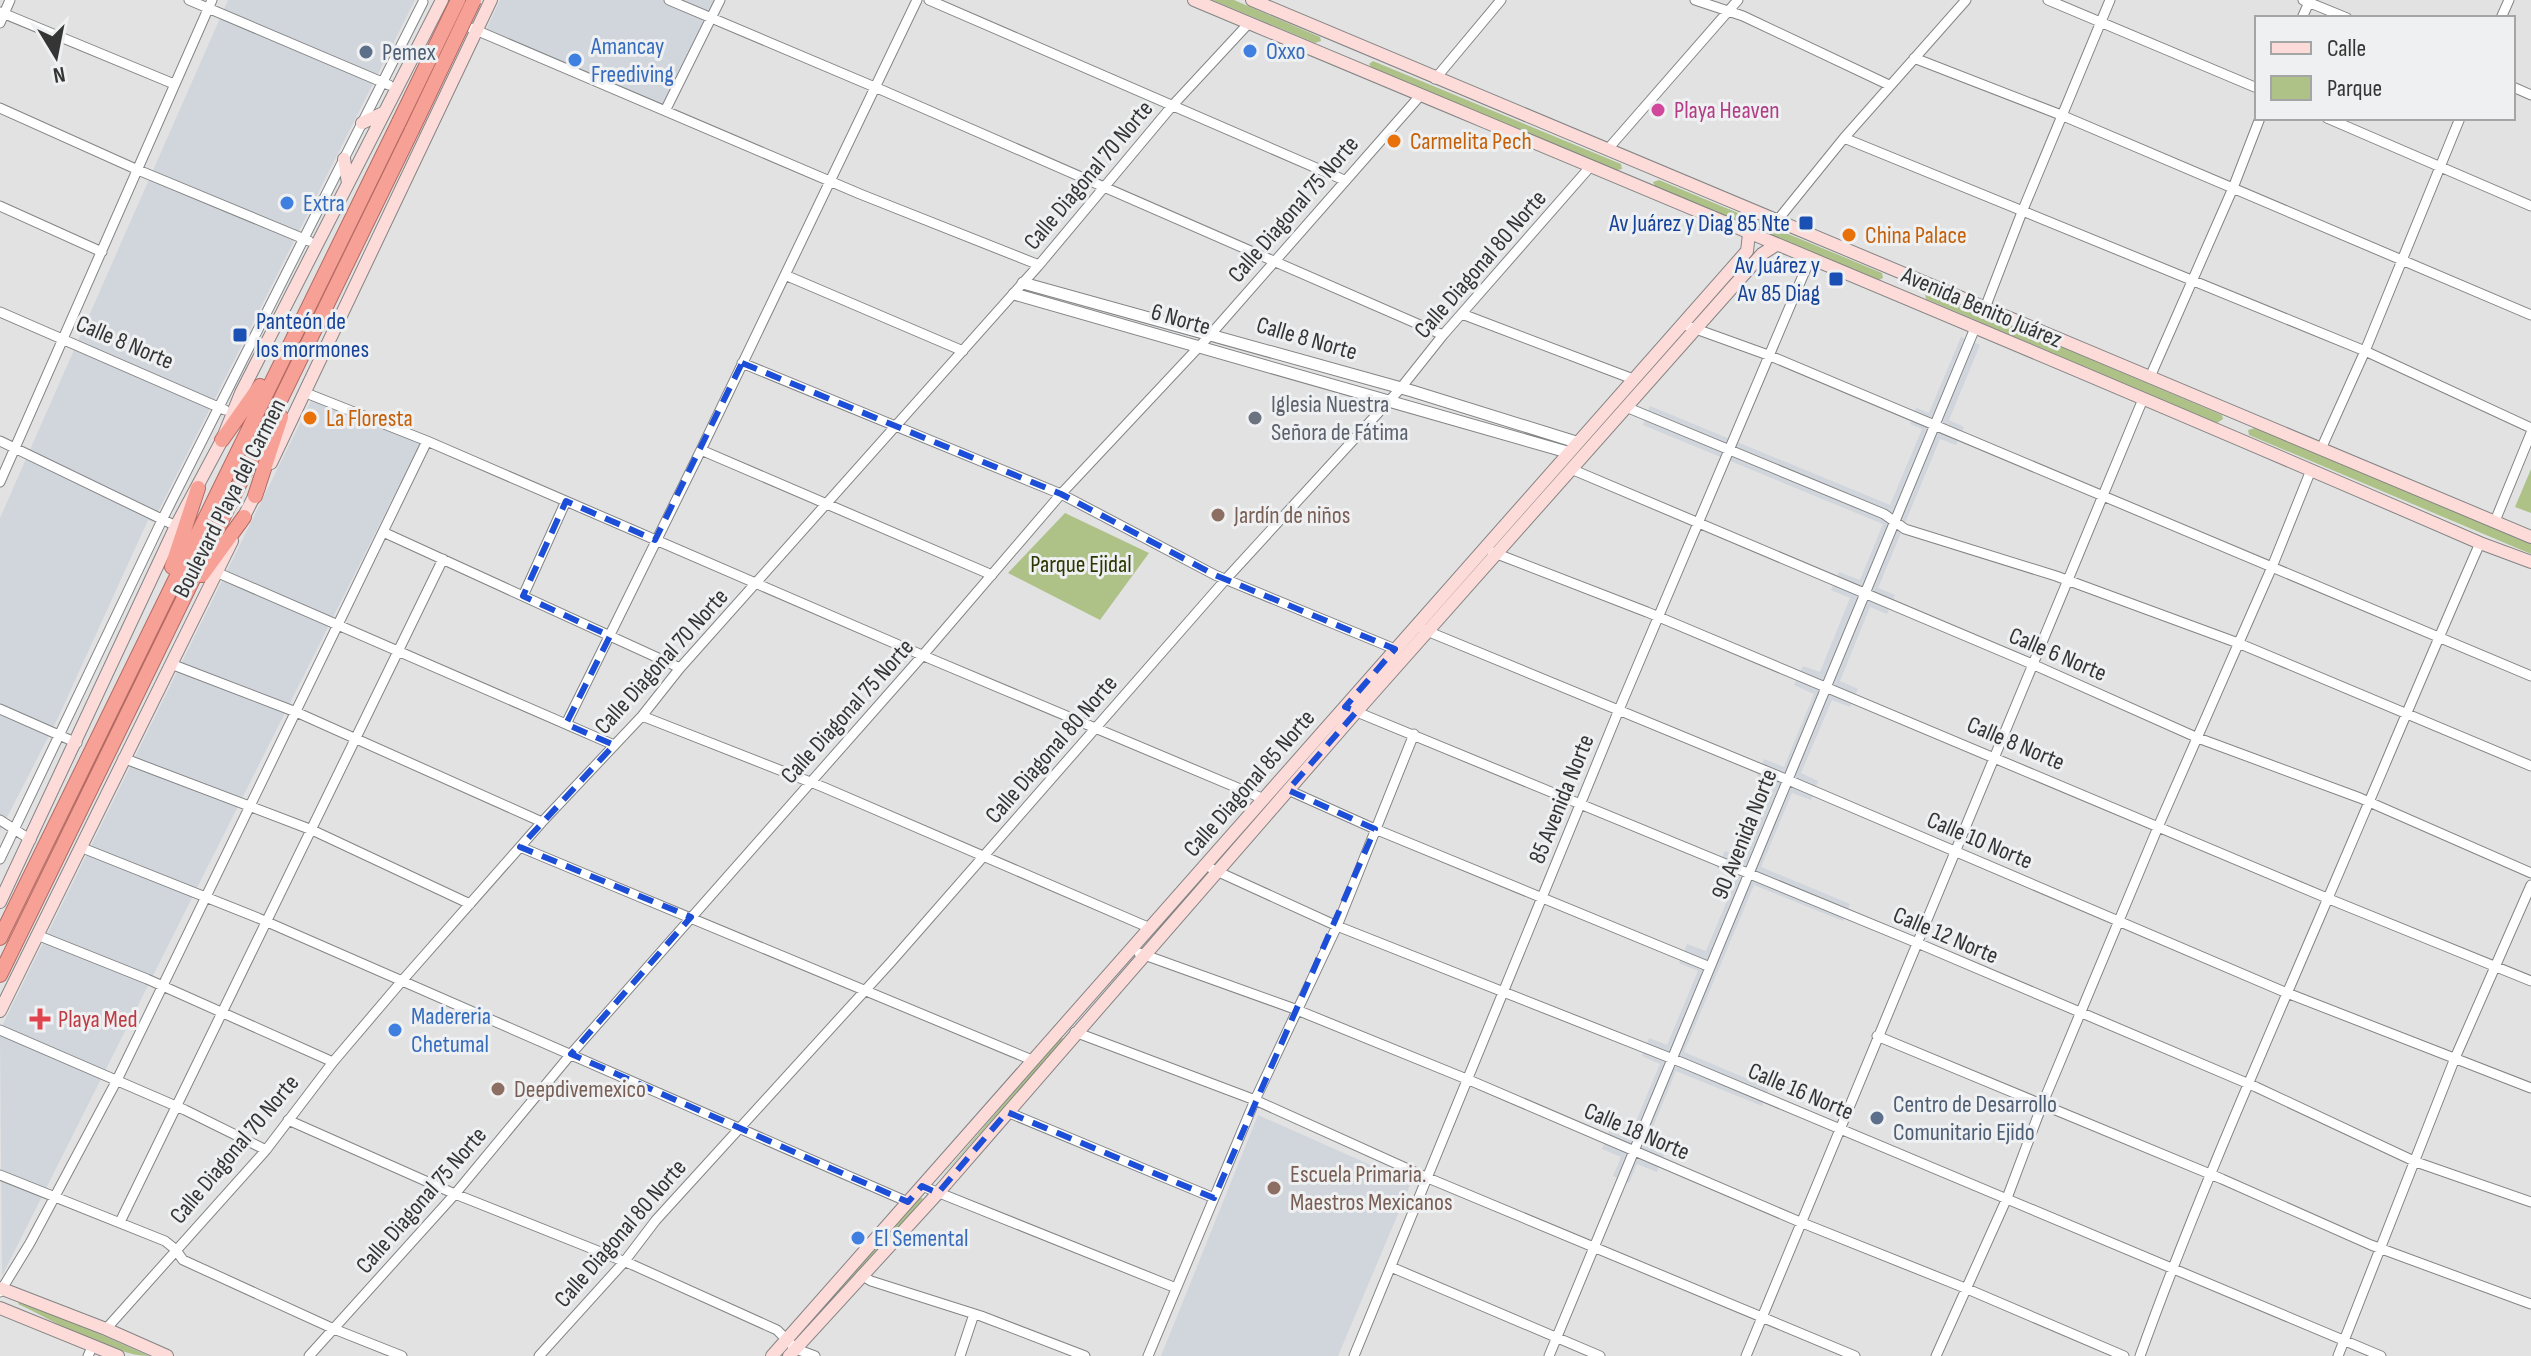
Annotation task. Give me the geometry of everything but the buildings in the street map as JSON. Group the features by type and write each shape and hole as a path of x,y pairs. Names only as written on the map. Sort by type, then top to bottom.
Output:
{"highway":[{"path":"0,975 297,366 458,0"},
{"path":"0,938 286,350 474,0"},
{"path":"222,440 286,350"},
{"path":"255,496 297,366"},
{"path":"160,607 198,488"},
{"path":"181,604 244,517"}],"main road":[{"name":"Boulevard Playa del Carmen","path":"0,1011 306,393 491,0"},
{"name":"Avenida Benito Juárez","path":"1194,0 2531,562"},
{"name":"Avenida Benito Juárez","path":"1252,0 1269,3 1324,32 1435,79 2531,537"},
{"name":"Boulevard Playa del Carmen","path":"0,902 176,526 222,440 226,410 318,245 383,113 390,86 412,64 440,5"},
{"path":"1313,51 1324,45 1324,32"},
{"path":"1363,72 1362,58 1374,53"},
{"path":"362,123 383,113"},
{"path":"1611,175 1626,172 1624,157"},
{"path":"344,159 348,183"},
{"path":"1649,192 1650,180 1661,174"},
{"name":"Calle Diagonal 85 Norte","path":"772,1356 791,1348 938,1193 1146,956 1288,790 1395,649 1747,251 1749,234"},
{"name":"Calle Diagonal 85 Norte","path":"791,1348 908,1202 1264,799 1428,632 1762,254 1776,245"},
{"path":"1876,285 1887,282 1886,268"},
{"path":"1925,305 1922,291 1934,288"},
{"path":"2216,430 2228,425 2227,410"},
{"path":"2243,440 2242,430 2256,422"},
{"path":"1,1290 106,1329 167,1356"},
{"path":"0,1308 90,1350 118,1356"}],"street":[{"path":"10,0 1,16 174,84"},
{"path":"189,0 210,4 390,86"},
{"path":"669,0 1443,335"},
{"path":"666,109 720,0"},
{"path":"566,724 917,0"},
{"path":"929,0 1344,180"},
{"path":"1435,79 1501,0"},
{"path":"1695,0 1743,16 1889,85"},
{"path":"1607,150 1738,0"},
{"path":"1776,222 1889,85 1966,0"},
{"path":"2048,0 2255,87"},
{"path":"1985,308 2110,0"},
{"path":"0,859 163,518 226,410 362,123 390,86 421,1 440,5 476,31 1039,265"},
{"path":"2307,1 2342,16"},
{"path":"0,482 210,4"},
{"name":"Calle Diagonal 70 Norte","path":"106,1329 266,1150 333,1062 401,982 542,822 642,716 680,668 1014,294 1172,106 1249,23"},
{"path":"1914,58 2061,115 2531,315"},
{"name":"Calle Diagonal 75 Norte","path":"309,1356 455,1194 571,1054 1061,494 1211,334 1419,97"},
{"path":"0,108 318,245"},
{"path":"2150,377 2233,188 2259,120"},
{"path":"2332,120 2531,206"},
{"path":"2321,449 2365,351 2459,120"},
{"path":"1844,138 2365,351 2531,430 2495,521"},
{"name":"Calle Diagonal 80 Norte","path":"539,1356 624,1262 656,1220 865,990 1226,579 1400,389 1443,335 1590,167"},
{"path":"0,206 102,252"},
{"name":"85 Avenida Norte","path":"1354,1356 1618,712 1810,259"},
{"path":"785,275 963,351"},
{"name":"Calle 8 Norte","path":"1023,283 1211,334 1576,442"},
{"name":"6 Norte","path":"1014,294 1567,452"},
{"name":"Calle 8 Norte","path":"0,312 226,410"},
{"path":"1462,314 1633,379"},
{"path":"1682,324 1768,355 2531,676"},
{"name":"90 Avenida Norte","path":"1549,1356 1975,328"},
{"path":"742,363 1061,494 1226,579 1395,649"},
{"path":"306,393 427,441 1264,799"},
{"path":"1746,1356 1915,942 2143,399"},
{"path":"1626,407 1884,514 1905,529 2067,581 2238,643 2531,766"},
{"path":"0,441 176,526"},
{"path":"1,1290 55,1198 117,1080 427,441"},
{"path":"701,450 992,575"},
{"name":"Calle 6 Norte","path":"1571,469 2032,664 2198,738 2369,801 2531,873"},
{"path":"1936,1356 2007,1198 2042,1105 2158,827 2311,470"},
{"path":"523,596 566,501"},
{"path":"383,532 680,668"},
{"path":"2140,1356 2210,1175 2405,712 2480,543"},
{"name":"Calle 8 Norte","path":"1483,549 1658,617 2328,899 2531,981"},
{"path":"120,1222 443,559"},
{"path":"216,572 614,745"},
{"name":"Calle 10 Norte","path":"1415,626 1788,780 2287,993 2531,1088"},
{"path":"171,664 296,712 542,822"},
{"path":"0,709 77,743"},
{"name":"Calle 12 Norte","path":"1351,709 1750,873 2249,1084 2416,1162 2531,1202"},
{"path":"642,716 809,782 1150,928"},
{"path":"1148,1356 1255,1100 1337,926 1414,734"},
{"path":"123,758 312,830 470,904"},
{"path":"1288,790 1710,967"},
{"path":"0,820 31,840"},
{"path":"80,847 266,922 908,1202"},
{"path":"520,847 1032,1060"},
{"name":"Calle 16 Norte","path":"1206,866 1337,926 1673,1059 2381,1356"},
{"path":"2338,1356 2455,1058 2531,885"},
{"path":"37,935 163,985 333,1062"},
{"name":"Calle 18 Norte","path":"1132,949 1469,1080 1633,1152 2124,1356"},
{"path":"1063,1026 1255,1100 1428,1178 1855,1356"},
{"path":"0,1030 117,1080 266,1150"},
{"path":"1877,1036 2382,1249 2531,1304"},
{"path":"1007,1112 1214,1198"},
{"path":"288,1120 777,1330 791,1348 815,1356"},
{"path":"0,1175 165,1241 183,1260 334,1329 402,1356"},
{"path":"922,1186 1176,1288"},
{"path":"1391,1267 1600,1356"},
{"path":"861,1275 1085,1356"},
{"path":"960,1356 974,1314"}],"highlighted area":[{"path":"742,363 1061,494 1215,575 1395,649 1345,707 1357,711 1288,790 1375,829 1214,1198 1007,1112 938,1193 922,1186 908,1202 571,1054 691,917 520,847 614,745 566,724 610,636 523,596 566,501 655,540"}],"shaded area":[{"path":"228,0 415,0 153,522 148,520 57,720 0,831 0,518"},
{"path":"500,0 716,0 665,106 486,30"},
{"path":"1961,337 1980,345 1949,420 1964,427 1956,445 1940,439 1878,588 1895,595 1887,614 1870,607 1840,681 1858,689 1850,707 1832,700 1801,773 1818,781 1811,800 1792,793 1761,867 1850,904 1843,921 1754,885 1684,1052 1769,1088 1762,1106 1676,1071 1645,1146 1664,1155 1657,1172 1637,1164 1629,1183 1613,1176 1621,1157 1602,1149 1609,1131 1629,1138 1660,1064 1642,1056 1649,1038 1667,1045 1698,971 1679,963 1687,944 1706,951 1737,877 1717,868 1725,851 1744,858 1775,784 1757,776 1764,759 1784,767 1814,694 1794,685 1803,666 1820,672 1850,598 1831,590 1839,572 1860,580 1883,524 1643,425 1650,406 1890,505 1922,429 1910,424 1916,408 1929,413"},
{"path":"314,395 422,440 2,1276 0,1030"},
{"path":"1258,1115 1411,1183 1338,1356 1161,1356"}],"green space":[{"path":"1212,0 1234,0 1320,37 1321,41 1315,43"},
{"path":"1373,61 1621,164 1622,169 1617,170 1372,68 1369,64"},
{"path":"1659,180 1882,273 1883,278 1879,280 1655,187 1653,182"},
{"path":"1932,292 2222,415 2223,419 2217,423 1926,299 1925,294"},
{"path":"2255,428 2531,544 2531,554 2249,435 2248,430"},
{"path":"2531,469 2531,513 2515,507"},
{"name":"Parque Ejidal","path":"1065,513 1149,553 1100,620 1008,573"},
{"path":"1063,1038 1060,1044 937,1182 1059,1039"},
{"path":"920,1197 923,1199 799,1339 796,1338"},
{"path":"21,1299 149,1356 119,1350 83,1336 18,1304"}],"place":[{"name":"Oxxo","path":"1250,51"},
{"name":"Pemex","path":"366,52"},
{"name":"Amancay Freediving","path":"575,60"},
{"name":"Playa Heaven","path":"1658,110"},
{"name":"Carmelita Pech","path":"1394,141"},
{"name":"Extra","path":"287,203"},
{"name":"Av Juárez y Diag 85 Nte","path":"1806,223"},
{"name":"China Palace","path":"1849,235"},
{"name":"Av Juárez y Av 85 Diag","path":"1836,279"},
{"name":"Panteón de los mormones","path":"240,335"},
{"name":"La Floresta","path":"310,418"},
{"name":"Iglesia Nuestra Señora de Fátima","path":"1255,418"},
{"name":"Jardín de niños","path":"1218,515"},
{"name":"Playa Med","path":"40,1019"},
{"name":"Madereria Chetumal","path":"395,1030"},
{"name":"Deepdivemexico","path":"498,1089"},
{"name":"Centro de Desarrollo Comunitario Ejido","path":"1877,1118"},
{"name":"Escuela Primaria. Maestros Mexicanos","path":"1274,1188"},
{"name":"El Semental","path":"858,1238"}]}
